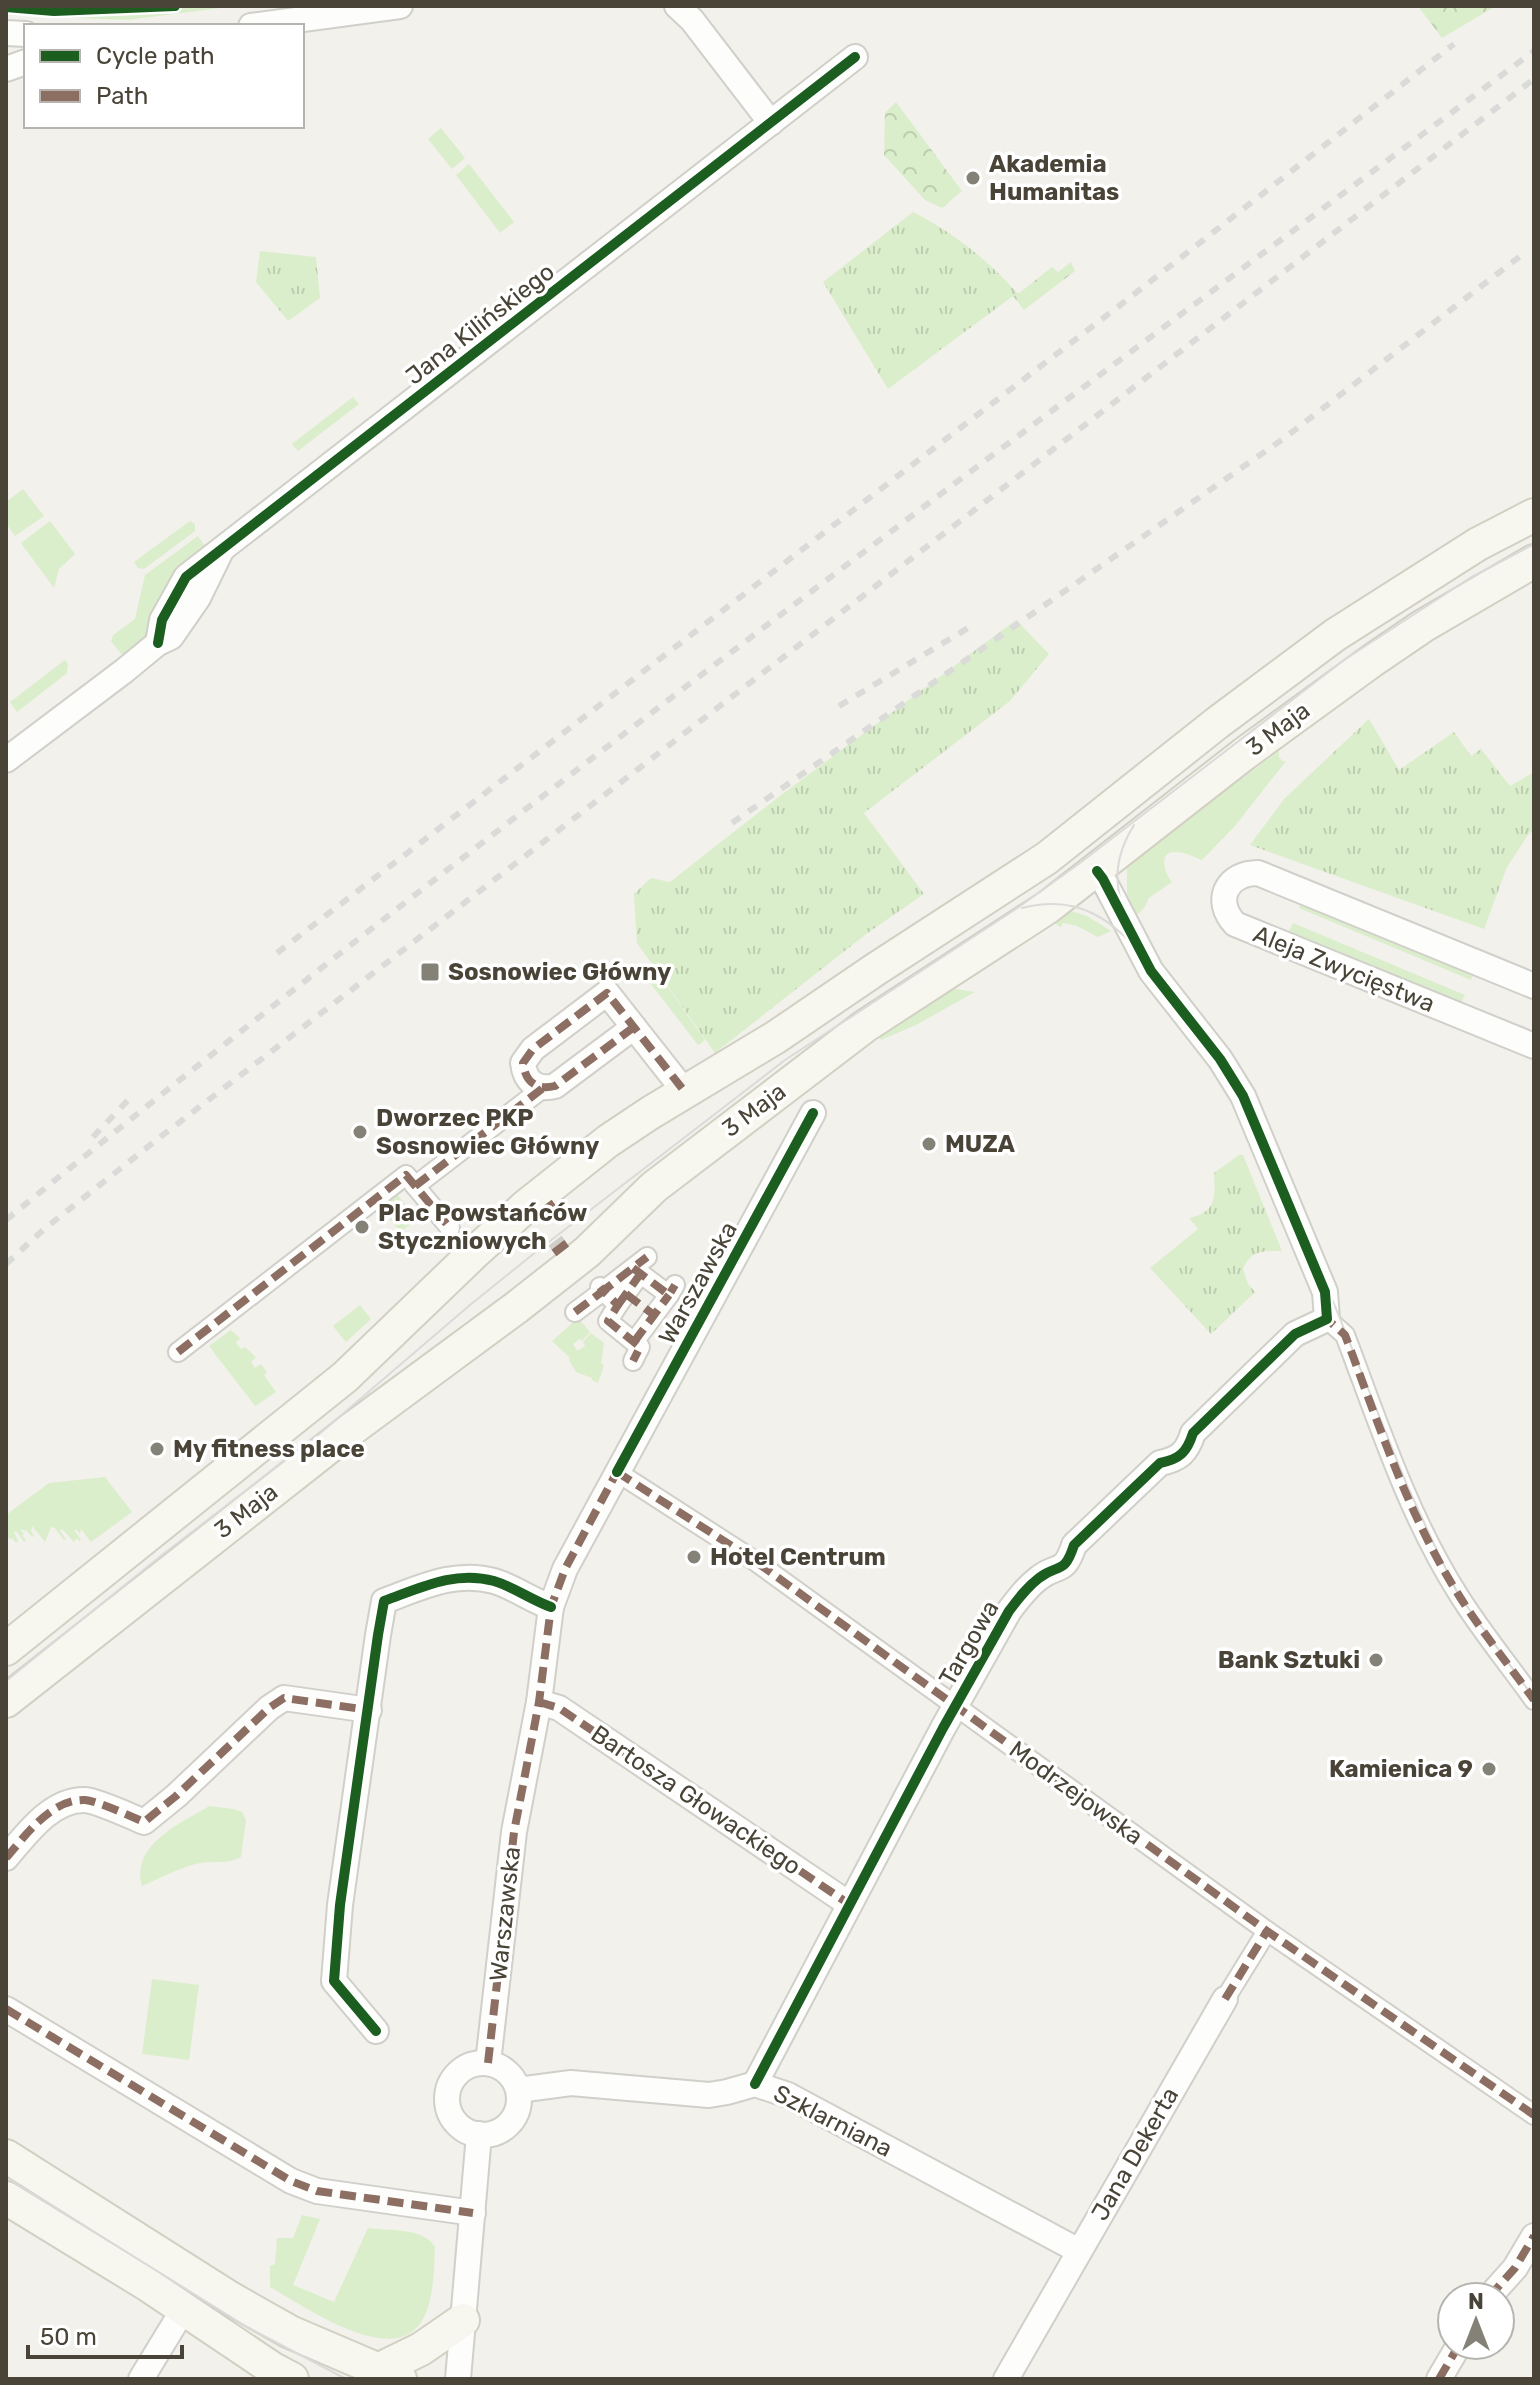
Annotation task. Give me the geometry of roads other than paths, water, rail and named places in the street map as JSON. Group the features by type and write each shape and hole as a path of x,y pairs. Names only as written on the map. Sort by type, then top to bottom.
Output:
{"main road":[{"name":"3 Maja","path":"6,1649 345,1377 526,1206 608,1141 776,1037 1047,858 1217,723 1335,635 1478,544 1534,515"},
{"name":"3 Maja","path":"6,1701 353,1428 587,1252 654,1187 865,1026 1040,913 1244,754 1423,626 1534,561"},
{"path":"6,2156 230,2298 290,2332 389,2374 463,2320"},
{"path":"6,2198 148,2285 292,2379"}],"street":[{"path":"266,24 400,6"},
{"path":"677,6 692,20 771,123"},
{"name":"Jana Kilińskiego","path":"6,760 158,643 162,620 186,577 222,547 855,57"},
{"path":"1097,871 1151,971 1220,1059 1243,1096 1325,1292 1327,1319 1345,1335 1400,1478 1428,1540 1458,1594 1534,1700"},
{"name":"Aleja Zwycięstwa","path":"1534,986 1258,873 1240,876 1231,882 1225,894 1225,910 1235,924 1534,1046"},
{"path":"543,1088 529,1082 524,1072 523,1063 527,1056 607,993 685,1092"},
{"path":"415,1186 543,1088 555,1086 634,1027"},
{"name":"Warszawska","path":"488,2063 514,1832 539,1702 551,1607 565,1569 813,1113"},
{"path":"178,1352 406,1175 450,1228"},
{"path":"575,1312 602,1289 641,1266"},
{"path":"633,1361 654,1315 672,1290 641,1266"},
{"path":"640,1341 608,1321 641,1266"},
{"path":"602,1289 654,1315"},
{"name":"Targowa","path":"755,2084 1009,1611 1041,1575 1058,1570 1069,1560 1074,1545 1160,1463 1177,1459 1188,1449 1193,1433 1295,1334 1327,1319"},
{"name":"Modrzejowska","path":"617,1472 755,1561 1267,1931 1534,2115"},
{"path":"376,2031 334,1981 340,1905 384,1601 448,1578 467,1577 495,1581 551,1607"},
{"path":"6,1858 38,1821 66,1804 86,1800 144,1822 269,1708 284,1698 369,1710"},
{"name":"Bartosza Głowackiego","path":"539,1702 559,1708 849,1904"},
{"name":"Jana Dekerta","path":"1006,2379 1267,1931"},
{"path":"6,2009 291,2181 317,2191 473,2213"},
{"path":"477,2063 498,2066 507,2072 518,2090 516,2113 502,2130 491,2134 467,2131 449,2111 447,2098 450,2085 457,2074 477,2063"},
{"name":"Szklarniana","path":"518,2090 571,2083 709,2095 755,2084 788,2095 1079,2251"},
{"path":"458,2379 479,2134"},
{"path":"1503,2281 1534,2236"},
{"path":"141,2379 183,2310"},
{"path":"1439,2379 1450,2361"}],"tunnel":[{"path":"554,1253 567,1243"}],"tram line":[{"path":"6,1681 162,1555 317,1436 537,1251 785,1060 1016,909 1344,660 1470,578 1534,544"},
{"path":"1134,825 1120,857 1118,885 1125,914 1140,945"},
{"path":"1022,908 1067,905 1104,920 1145,959 1225,1059 1266,1135 1407,1485 1458,1594 1534,1698"},
{"path":"6,2177 247,2327 346,2379"}],"railway":[{"path":"277,953 1119,306 1454,44"},
{"path":"6,1220 193,1069 572,773 1534,51"},
{"path":"6,1264 43,1230 159,1138 1534,79"},
{"path":"732,823 1283,439 1523,254"},
{"path":"839,706 973,625"},
{"path":"93,1137 128,1100"}],"place":[{"name":"Akademia Humanitas","path":"973,178"},
{"name":"Sosnowiec Główny","path":"430,972"},
{"name":"Dworzec PKP Sosnowiec Główny","path":"360,1132"},
{"name":"MUZA","path":"929,1144"},
{"name":"Plac Powstańców Styczniowych","path":"362,1227"},
{"name":"My fitness place","path":"157,1449"},
{"name":"Hotel Centrum","path":"694,1557"},
{"name":"Bank Sztuki","path":"1376,1660"},
{"name":"Kamienica 9","path":"1489,1769"}]}
